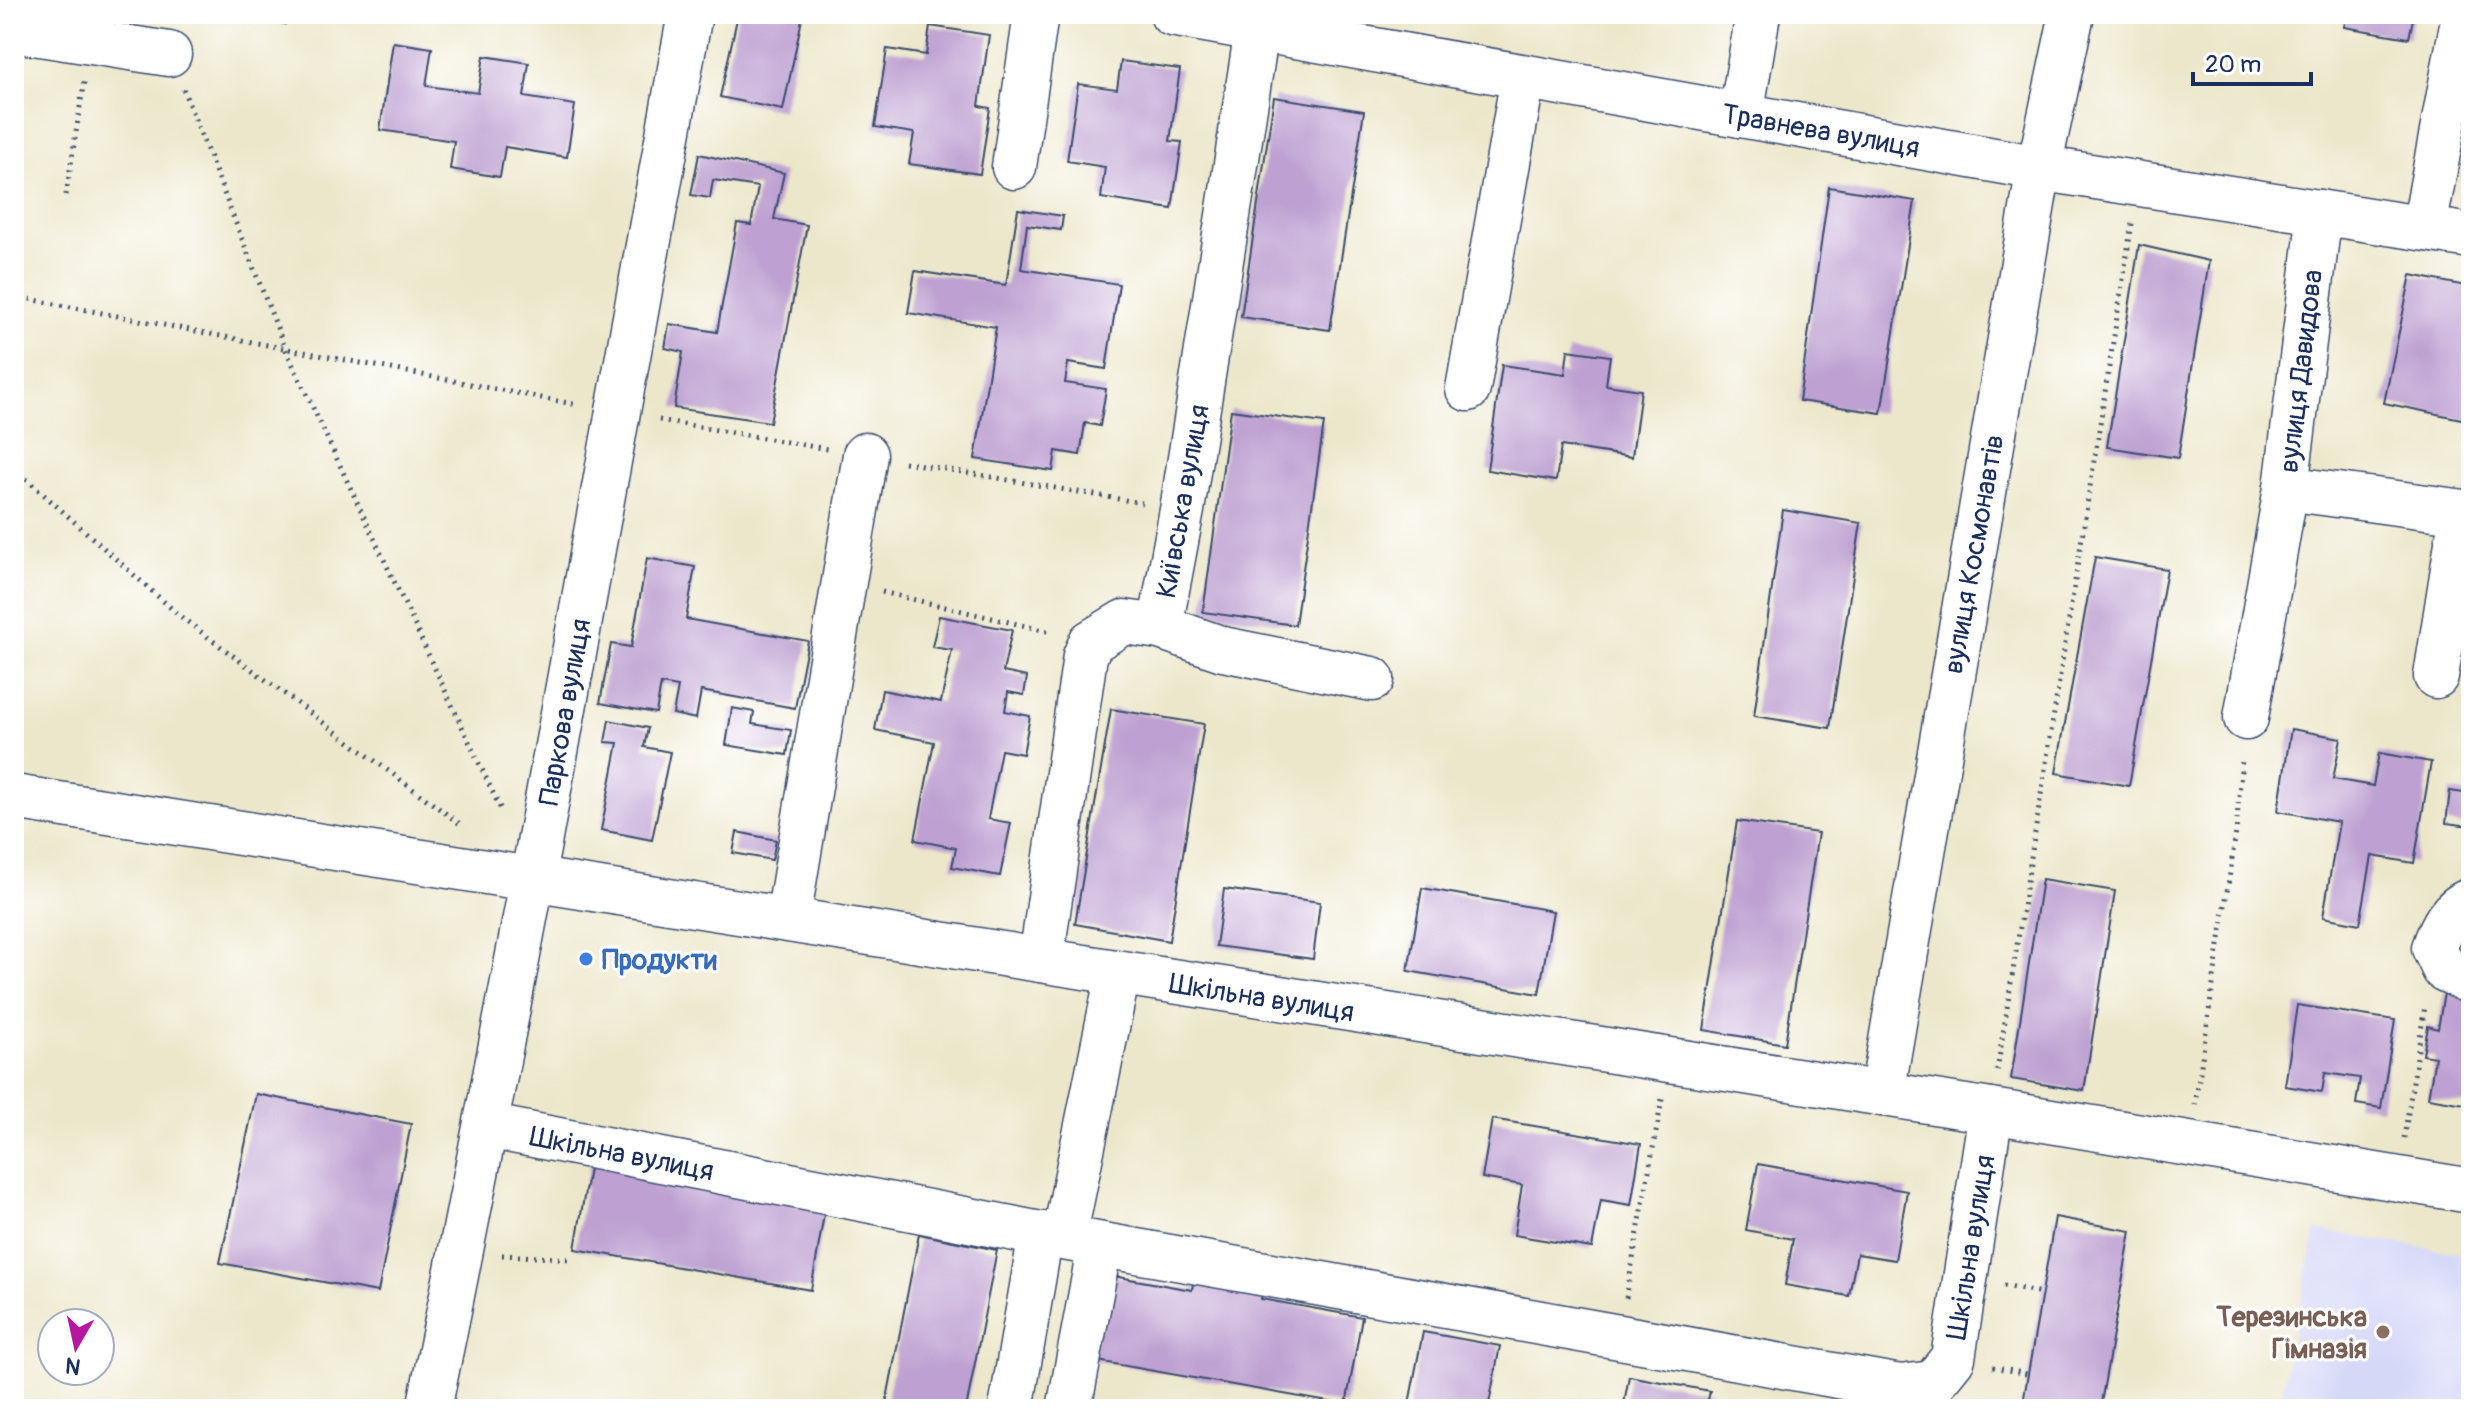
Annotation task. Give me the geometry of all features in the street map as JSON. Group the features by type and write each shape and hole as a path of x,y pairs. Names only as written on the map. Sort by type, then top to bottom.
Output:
{"street":[{"name":"Паркова вулиця","path":"429,1409 487,1126 690,14"},
{"path":"1014,167 1036,14"},
{"name":"Травнева вулиця","path":"1172,14 1257,30 1360,31 1523,77 2039,168 2471,236"},
{"path":"1741,115 1758,14"},
{"name":"вулиця Космонавтів","path":"1882,1094 2039,168 2072,14"},
{"path":"2424,228 2464,14"},
{"path":"14,30 169,54"},
{"name":"Київська вулиця","path":"1091,642 1124,622 1160,627 1182,510 1257,30"},
{"path":"1468,389 1523,77"},
{"name":"вулиця Давидова","path":"2320,212 2286,488 2466,512"},
{"path":"788,919 865,455"},
{"path":"2246,718 2286,488"},
{"path":"2436,676 2466,512"},
{"path":"1160,627 1223,649 1372,679"},
{"path":"1041,960 1085,656 1091,642"},
{"name":"Шкільна вулиця","path":"14,797 1991,1111 2471,1191"},
{"path":"2471,900 2462,903 2441,925 2434,948 2444,969 2471,982"},
{"path":"1011,1409 1068,1239 1118,974"},
{"name":"Шкільна вулиця","path":"487,1126 1068,1239 1619,1339 1830,1392 1933,1383 1953,1358 1991,1111"},
{"path":"1068,1239 1069,1409"}],"path":[{"path":"66,195 90,43"},
{"path":"169,54 285,348 507,821"},
{"path":"1991,1111 2139,183"},
{"path":"14,468 181,617 471,832"},
{"path":"844,583 1091,642"},
{"path":"2189,1144 2236,832 2246,718"},
{"path":"2404,1140 2434,948"},
{"path":"1619,1339 1662,1098"},
{"path":"461,1253 572,1259"}],"shaded area":[{"name":"Терезинська Гімназія","path":"2316,1230 2471,1255 2471,1409 2278,1409"}],"building":[{"path":"233,14 287,14 285,24"},
{"path":"738,14 803,14 783,110 720,97"},
{"path":"2347,14 2414,14 2409,38 2344,27"},
{"path":"930,26 989,35 979,106 990,108 980,174 909,164 914,133 875,127 887,49 926,55"},
{"path":"393,42 432,48 426,86 478,93 484,56 529,63 524,97 575,105 567,157 505,147 500,177 450,169 454,141 380,130"},
{"path":"1121,61 1180,69 1170,141 1182,142 1172,209 1101,198 1105,167 1067,161 1078,84 1117,89"},
{"path":"1274,97 1364,111 1330,330 1241,317"},
{"path":"699,154 784,173 774,219 807,225 770,422 674,408 683,352 665,348 669,324 717,332 737,223 751,225 758,187 713,180 710,198 691,195"},
{"path":"1829,187 1915,201 1881,413 1799,401"},
{"path":"1018,209 1063,216 1061,230 1027,225 1021,269 1119,284 1106,369 1068,363 1065,383 1106,389 1100,426 1085,423 1080,455 1056,451 1053,471 975,459 996,327 908,313 915,271 1006,285"},
{"path":"2139,245 2209,261 2178,458 2107,447"},
{"path":"2411,275 2471,287 2471,421 2384,403"},
{"path":"1568,350 1610,356 1606,385 1641,390 1632,457 1561,446 1556,481 1487,470 1502,365 1565,374"},
{"path":"1231,410 1324,423 1295,625 1203,612"},
{"path":"1783,510 1861,523 1830,728 1754,716"},
{"path":"2095,557 2167,569 2129,786 2056,773"},
{"path":"647,558 695,567 686,619 808,641 795,708 701,691 696,719 673,714 678,687 661,684 656,713 600,703 611,644 631,647"},
{"path":"939,616 1012,630 1003,672 1027,677 1024,695 1008,692 1005,711 1030,716 1023,754 1001,750 988,819 1011,823 1000,876 952,867 956,848 915,840 934,742 875,730 882,690 941,702 952,650 932,647"},
{"path":"732,708 754,712 752,724 791,730 787,755 726,745"},
{"path":"1111,709 1204,724 1169,941 1075,924"},
{"path":"609,720 648,728 644,747 670,752 652,840 601,830 618,743 605,742"},
{"path":"2291,729 2341,738 2333,779 2373,786 2379,753 2431,762 2414,863 2372,856 2360,924 2323,917 2339,822 2278,811"},
{"path":"2450,791 2471,794 2471,826 2446,823"},
{"path":"1737,821 1818,833 1785,1044 1704,1030"},
{"path":"737,832 776,840 772,860 733,853"},
{"path":"2042,879 2115,891 2084,1091 2011,1079"},
{"path":"1422,888 1553,911 1539,994 1408,971"},
{"path":"1224,889 1320,902 1313,959 1216,946"},
{"path":"2444,993 2471,997 2471,1105 2428,1098 2435,1057 2423,1055 2428,1026 2438,1029"},
{"path":"2297,1005 2395,1020 2381,1108 2356,1104 2360,1078 2325,1073 2322,1092 2285,1086"},
{"path":"256,1094 411,1124 378,1292 220,1263"},
{"path":"1492,1119 1641,1144 1631,1205 1601,1200 1592,1248 1514,1235 1522,1185 1482,1178"},
{"path":"591,1157 827,1197 811,1290 575,1249"},
{"path":"1758,1164 1907,1191 1895,1260 1857,1254 1849,1296 1785,1285 1793,1239 1746,1230"},
{"path":"2055,1217 2131,1231 2100,1409 2022,1409"},
{"path":"919,1234 997,1250 966,1409 885,1409"},
{"path":"1195,1273 1264,1285 1261,1299 1362,1317 1346,1405 1092,1360 1107,1275 1192,1290"},
{"path":"1423,1332 1500,1346 1488,1409 1408,1409"},
{"path":"1629,1376 1710,1391 1706,1409 1623,1409"}],"place":[{"name":"Продукти","path":"586,959"},
{"name":"Терезинська Гімназія","path":"2383,1332"}]}
